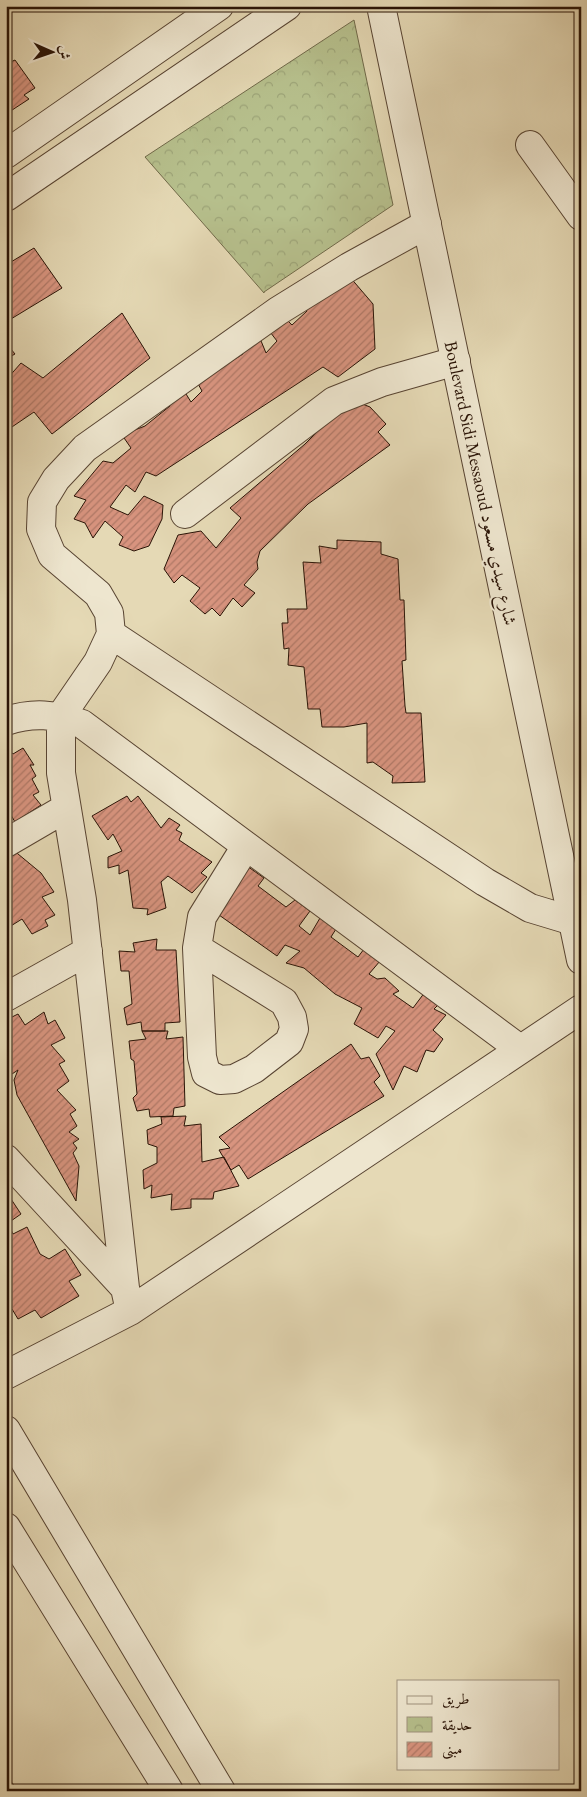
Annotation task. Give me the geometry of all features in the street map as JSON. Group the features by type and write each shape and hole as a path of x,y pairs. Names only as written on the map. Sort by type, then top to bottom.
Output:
{"street":[{"path":"6,154 219,6"},
{"path":"6,197 287,6"},
{"name":"Boulevard Sidi Messaoud شارع سيدي مسعود","path":"381,6 581,960"},
{"path":"530,145 581,216"},
{"path":"127,1300 82,900 61,773 61,716 98,662 111,634 109,613 98,594 52,556 41,529 42,502 56,479 85,448 278,311 349,267 427,224"},
{"path":"186,514 334,401 382,382 456,361"},
{"path":"111,634 485,882 530,908 573,921"},
{"path":"6,721 24,715 61,716 82,724 520,1049"},
{"path":"6,844 66,808"},
{"path":"197,948 284,1002 292,1017 294,1029 289,1042 254,1069 234,1079 220,1080 206,1073 202,1057 197,948 202,917 246,846"},
{"path":"6,997 88,951"},
{"path":"6,1375 127,1300 581,1008"},
{"path":"6,1159 127,1300"},
{"path":"6,1430 221,1791"},
{"path":"6,1527 169,1791"}],"green space":[{"path":"354,20 393,205 264,293 145,157"}],"building":[{"path":"15,60 35,88 24,95 29,99 6,114 6,64"},
{"path":"34,248 62,288 6,322 6,265"},
{"path":"349,276 373,304 375,349 338,377 323,367 156,476 146,472 135,492 126,485 110,507 128,515 144,496 163,505 162,519 149,546 134,551 119,545 123,537 105,521 93,538 85,523 74,519 86,500 74,496 103,461 113,463 131,448 122,435 145,426 170,406 168,401 183,389 191,402 202,391 197,382 243,354 240,347 259,336 266,353 277,341 267,328 283,316 292,325 307,311 303,304"},
{"path":"122,313 150,358 52,434 34,412 6,431 6,380 21,363 43,378"},
{"path":"6,343 15,354 6,359"},
{"path":"350,399 370,407 386,424 378,432 390,445 308,504 260,551 257,562 258,569 244,585 255,593 242,607 233,598 220,616 212,608 205,614 190,601 200,588 182,575 174,583 164,569 178,535 201,531 216,548 241,518 230,508 305,444"},
{"path":"337,540 381,542 381,554 398,559 400,600 404,600 406,660 402,661 405,706 406,713 421,713 425,782 392,783 393,776 373,762 367,763 367,723 344,727 322,727 320,709 308,709 304,667 288,665 289,648 284,649 282,623 288,623 287,609 307,609 303,562 321,563 319,546 337,549"},
{"path":"6,746 13,754 23,748 34,765 30,765 36,776 32,779 39,792 33,795 41,805 15,822 8,810 12,807 6,798"},
{"path":"127,796 131,802 138,796 161,828 169,818 180,825 176,830 182,833 179,840 212,862 201,873 207,877 192,893 168,876 161,882 166,908 147,915 148,909 133,908 128,870 119,874 119,865 108,868 108,857 122,851 113,834 108,840 92,816"},
{"path":"12,849 41,873 54,892 42,897 55,915 45,920 48,926 32,934 22,919 6,929 6,893 9,892 6,889 6,852"},
{"path":"247,866 264,878 258,886 286,907 295,900 310,911 299,926 310,935 320,918 336,929 331,937 358,957 364,949 380,961 369,974 377,979 385,978 399,991 393,994 413,1008 425,992 440,1003 434,1009 446,1015 433,1030 443,1039 434,1052 426,1050 417,1072 404,1066 393,1090 376,1054 395,1031 386,1026 378,1038 354,1024 362,1008 335,994 304,968 286,963 300,951 285,945 277,956 219,915"},
{"path":"157,939 156,950 176,950 180,1022 165,1023 165,1031 142,1031 141,1022 127,1025 124,1008 132,1004 129,971 121,971 119,951 135,952 133,943"},
{"path":"44,1012 48,1024 55,1020 65,1038 51,1045 65,1061 59,1064 69,1081 57,1090 76,1110 70,1114 77,1126 69,1132 79,1139 73,1143 77,1148 73,1153 79,1166 76,1201 17,1095 14,1080 18,1070 6,1078 6,1020 18,1014 25,1025"},
{"path":"142,1031 168,1031 166,1039 183,1037 185,1106 174,1108 173,1116 150,1117 149,1109 137,1111 133,1098 137,1094 134,1061 131,1059 129,1041 146,1039"},
{"path":"351,1044 361,1059 369,1057 380,1076 374,1082 384,1096 248,1179 239,1165 231,1170 219,1150 230,1148 219,1137"},
{"path":"186,1116 184,1126 201,1124 202,1162 224,1157 239,1186 214,1192 213,1199 191,1199 191,1208 171,1210 172,1194 151,1198 152,1185 144,1189 143,1170 157,1163 157,1147 148,1144 147,1130 162,1124 161,1117"},
{"path":"11,1199 21,1214 8,1223 13,1234 27,1227 40,1254 49,1259 65,1249 81,1275 69,1281 79,1296 41,1318 35,1310 18,1319 12,1309 6,1311 6,1200"}]}
